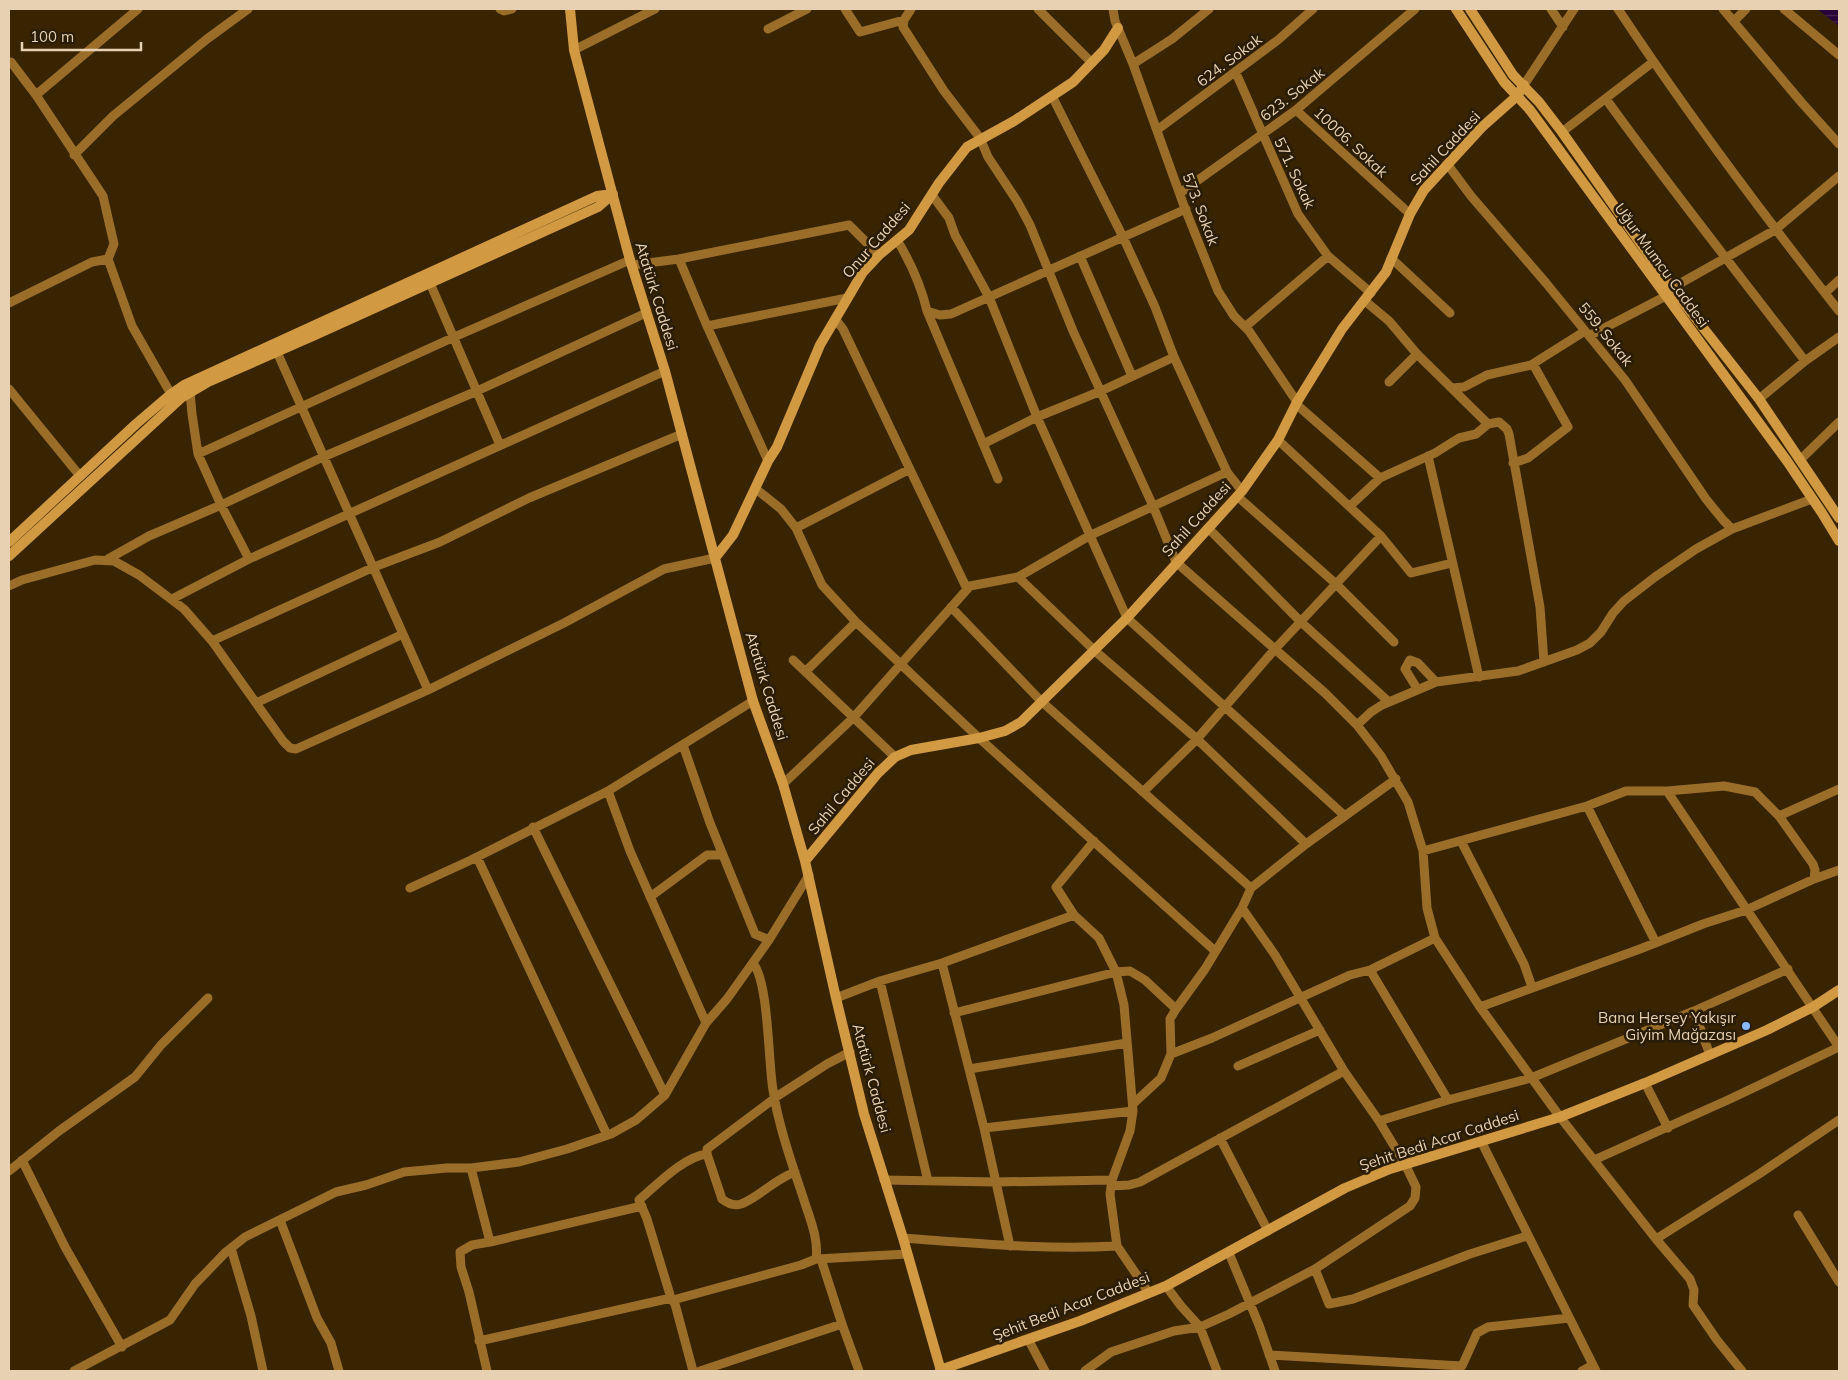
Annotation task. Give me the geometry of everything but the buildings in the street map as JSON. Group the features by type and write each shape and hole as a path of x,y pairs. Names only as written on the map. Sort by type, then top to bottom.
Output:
{"street":[{"path":"36,95 138,9"},
{"path":"74,155 113,116 207,39 248,9"},
{"path":"500,9 504,11 512,9"},
{"name":"Atatürk Caddesi","path":"570,9 574,50 631,262 665,371 754,701 783,784 809,875 864,1114 908,1254 940,1370"},
{"path":"574,50 655,9"},
{"path":"768,29 807,9"},
{"path":"845,9 860,32 904,20"},
{"path":"911,9 904,20 903,27 944,91 980,138 988,157 1017,201 1030,225 1073,331 1153,506 1176,562 1325,693 1357,725 1381,756 1408,802 1423,851 1427,908 1435,938 1480,1008 1560,1117 1690,1279 1694,1290 1693,1305 1717,1340 1742,1371"},
{"path":"1038,9 1092,62"},
{"name":"573. Sokak","path":"1112,9 1218,291 1296,403 1380,478"},
{"path":"1133,64 1172,39 1208,9"},
{"name":"624. Sokak","path":"1157,130 1278,40 1313,9"},
{"name":"623. Sokak","path":"1180,193 1296,110 1415,9"},
{"name":"Uğur Mumcu Caddesi","path":"1456,9 1504,82 1530,110 1669,292 1759,399 1839,518"},
{"name":"Uğur Mumcu Caddesi","path":"1470,9 1513,75 1562,132 1669,292 1812,498 1839,542"},
{"path":"1551,9 1563,27"},
{"path":"1524,86 1574,9"},
{"path":"1618,9 1653,62 1775,230 1839,312"},
{"path":"1724,9 1802,103 1839,144"},
{"path":"1734,21 1746,9"},
{"path":"1784,9 1839,55"},
{"name":"Onur Caddesi","path":"715,558 733,535 795,408 820,345 863,272 908,230 967,147 980,138 1014,121 1073,82 1104,50 1118,28"},
{"path":"9,62 11,62 36,95 74,155 103,196 114,244 108,259 132,326 171,394"},
{"path":"1562,132 1653,62"},
{"name":"571. Sokak","path":"1236,72 1298,214 1328,256 1368,297 1417,354 1488,424"},
{"name":"Sahil Caddesi","path":"805,861 878,774 895,757 911,750 979,738 1005,731 1021,722 1127,618 1240,493 1278,440 1296,403 1342,330 1386,272 1410,214 1424,190 1482,127 1517,96 1524,86"},
{"path":"1052,96 1123,237 1155,307 1174,357 1227,472 1240,493 1336,583 1394,642"},
{"path":"1606,99 1677,196 1727,257 1805,362"},
{"name":"10006. Sokak","path":"1296,110 1410,214"},
{"name":"559. Sokak","path":"1448,165 1471,196 1546,283 1625,380 1706,499 1732,529"},
{"path":"1452,388 1464,386 1486,375 1534,364 1587,333 1669,292 1775,230 1839,176"},
{"path":"9,556 143,432 190,392 208,382 598,207 613,194"},
{"path":"9,542 171,394 198,378 597,196 613,194"},
{"path":"932,195 949,218 955,235 989,297 1037,417 1127,618 1345,816"},
{"path":"927,311 940,316 951,314 1186,209"},
{"path":"198,454 453,338 631,262 679,259 849,225 880,255"},
{"path":"897,240 910,261 923,294 927,311 998,479"},
{"path":"1080,256 1132,376"},
{"path":"1245,328 1328,256"},
{"path":"1391,258 1450,313"},
{"path":"9,303 92,262 108,259"},
{"path":"679,259 768,461"},
{"path":"1825,293 1839,280"},
{"path":"430,283 500,445"},
{"path":"707,326 847,298"},
{"path":"108,559 149,536 477,391 646,313"},
{"path":"836,320 844,329 967,589"},
{"path":"1759,399 1839,337"},
{"path":"277,352 428,690"},
{"path":"1389,382 1417,354"},
{"path":"983,444 1037,417 1101,391 1174,357"},
{"path":"1514,463 1528,458 1568,427 1534,364"},
{"path":"172,599 249,559 665,371"},
{"path":"9,389 80,476"},
{"path":"190,392 198,454 221,505 249,559"},
{"path":"1350,506 1380,478 1428,456 1459,438 1476,434 1488,424 1500,422 1507,429 1514,463 1540,607 1544,662"},
{"path":"1800,460 1839,422"},
{"path":"212,641 374,567 440,542 529,498 682,434"},
{"path":"1278,440 1382,536 1411,573 1452,563"},
{"path":"1428,456 1479,677"},
{"path":"796,528 910,469"},
{"path":"783,784 854,717 970,586 1018,577 1089,536 1227,472"},
{"path":"756,489 781,509 796,528 822,585 856,622 979,738 1215,951"},
{"path":"1357,725 1371,712 1389,702 1436,682 1518,671 1577,650 1590,643 1601,632 1613,613 1624,602 1688,555 1732,529 1812,498"},
{"path":"1208,528 1301,622 1389,702"},
{"path":"1143,792 1197,739 1275,649 1382,536"},
{"path":"9,586 22,580 95,560 108,559 114,561 139,575 184,609 212,641 283,741 290,748 296,749 428,690 564,622 664,569 715,558"},
{"path":"1018,577 1095,651 1197,739 1306,844"},
{"path":"951,607 1041,701 1251,888"},
{"path":"806,671 856,622"},
{"path":"256,703 404,634"},
{"path":"793,660 895,757"},
{"path":"1418,690 1405,669 1410,660 1418,663 1436,682"},
{"path":"410,888 477,857 533,827 608,791 754,701"},
{"path":"683,745 722,855 755,934 769,940"},
{"path":"984,1128 1134,1106 1161,1078 1171,1054 1170,1019 1205,969 1242,908 1251,888 1306,844 1396,779"},
{"path":"1423,851 1587,806 1626,791 1668,791 1724,786 1755,792 1779,816 1813,864 1815,870 1814,879"},
{"path":"1779,816 1839,789"},
{"path":"608,791 630,851 706,1023"},
{"path":"1594,1160 1668,1128 1839,1047 1668,791"},
{"path":"1587,806 1656,943"},
{"path":"533,827 666,1095"},
{"path":"1094,841 1056,887 1074,916 1099,938 1116,972 1124,1005 1134,1106 1130,1131 1111,1183 1110,1194 1117,1246 1150,1293"},
{"path":"1461,841 1524,964 1532,988"},
{"path":"650,897 707,855 722,855"},
{"path":"477,857 607,1135"},
{"path":"1480,1008 1703,924 1746,910 1814,879 1839,870"},
{"path":"74,1371 170,1320 195,1284 231,1248 262,1228 336,1192 366,1185 404,1172 471,1168 519,1162 567,1149 607,1135 636,1120 666,1095 706,1023 727,999 753,963 809,875"},
{"path":"1085,1371 1111,1352 1174,1331 1200,1327 1315,1269 1410,1206 1415,1198 1416,1188 1405,1164 1379,1121 1344,1071 1275,955 1242,908"},
{"path":"836,998 880,981 942,963 1074,916"},
{"path":"1171,1054 1350,975 1370,970 1435,938"},
{"path":"753,963 761,982 765,1004 774,1098 815,1235 819,1259 860,1371"},
{"path":"942,963 984,1128 1010,1246"},
{"path":"1379,1121 1531,1078 1788,969"},
{"path":"1370,970 1448,1100"},
{"path":"954,1013 1116,972 1130,971 1145,980 1176,1009"},
{"path":"880,981 928,1181"},
{"name":"Şehit Bedi Acar Caddesi","path":"940,1370 1107,1311 1150,1293 1229,1253 1345,1188 1405,1164 1560,1117 1645,1083 1813,1007 1839,990"},
{"path":"9,1170 135,1077 161,1045 208,998"},
{"path":"1694,1010 1710,1055"},
{"path":"1238,1066 1320,1030"},
{"path":"969,1069 1127,1043"},
{"path":"795,1172 783,1177 741,1204 731,1204 722,1199 707,1154 708,1147 774,1098 850,1052"},
{"path":"884,1180 1111,1183 1128,1185 1140,1182 1344,1071"},
{"path":"1645,1083 1668,1128"},
{"path":"1656,1239 1759,1174 1839,1120"},
{"path":"1220,1138 1268,1231"},
{"path":"1481,1140 1594,1368 1582,1371"},
{"path":"694,1371 647,1219 639,1200 669,1174 700,1155 707,1154"},
{"path":"22,1160 65,1247 122,1347"},
{"path":"471,1168 490,1242"},
{"path":"487,1371 469,1292 461,1267 460,1252 472,1245 642,1206"},
{"path":"1798,1215 1839,1282"},
{"path":"280,1220 317,1318 331,1344 339,1371"},
{"path":"1315,1269 1329,1304 1353,1298 1470,1254 1527,1236"},
{"path":"903,1238 1010,1246 1083,1248 1117,1246"},
{"path":"231,1248 251,1316 263,1371"},
{"path":"1229,1253 1275,1371"},
{"path":"479,1341 672,1299 819,1259 908,1254"},
{"path":"1166,1286 1200,1327 1217,1371"},
{"path":"1269,1356 1462,1366 1477,1333 1488,1327 1569,1318"},
{"path":"700,1371 842,1324"},
{"path":"1028,1339 1045,1371"}],"shaded area":[{"path":"1817,9 1839,9 1839,26"}],"place":[{"name":"Bana Herşey Yakışır Giyim Mağazası","path":"1746,1026"}]}
